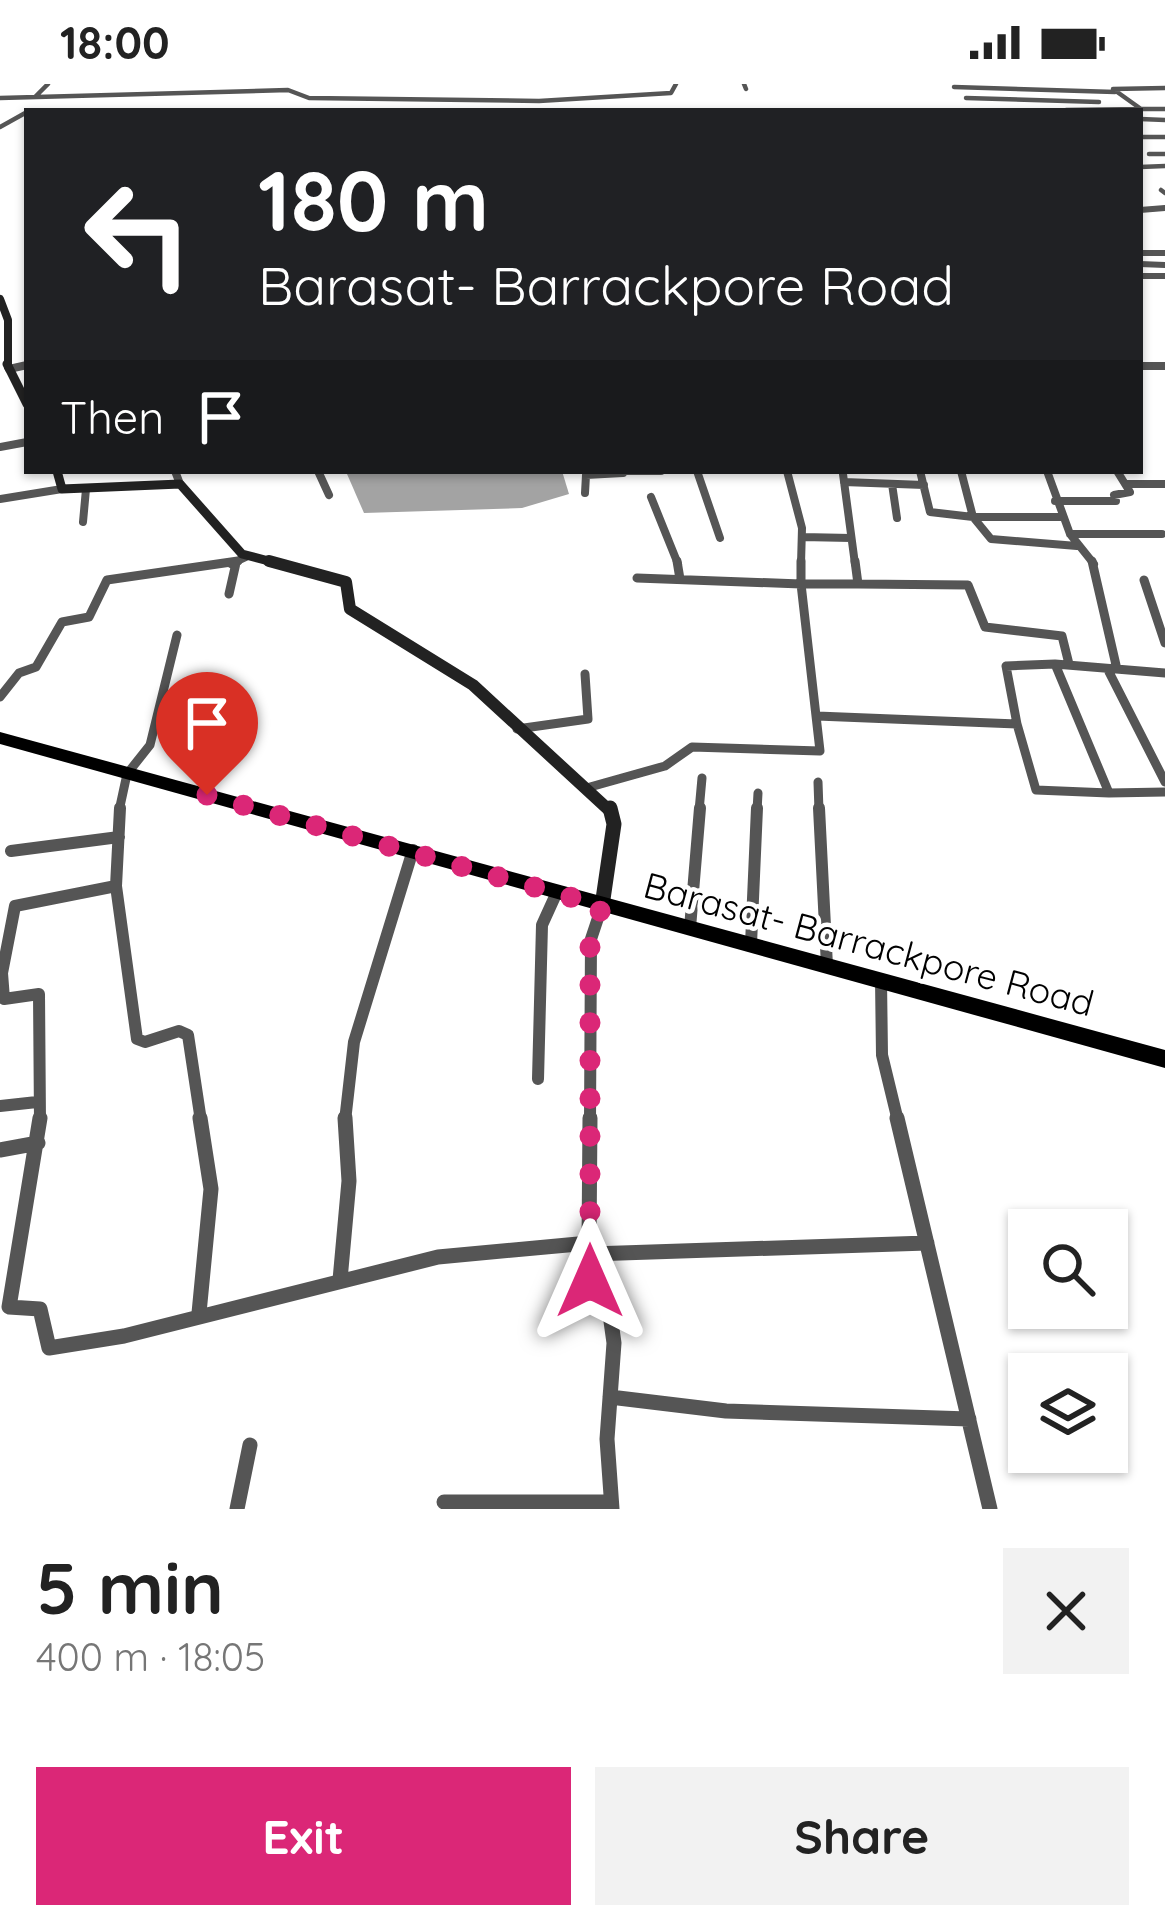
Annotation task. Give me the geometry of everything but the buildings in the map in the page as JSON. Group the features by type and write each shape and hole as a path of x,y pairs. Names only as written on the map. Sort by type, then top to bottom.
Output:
{"main road":[{"name":"Barasat- Barrackpore Road","path":"0,738 1165,1059"}],"street":[{"path":"30,108 48,84"},
{"path":"68,95 76,84"},
{"path":"596,84 597,93 613,95 671,93 676,84"},
{"path":"1041,84 1064,108"},
{"path":"6,85 0,96 221,87 373,99 410,95 431,100"},
{"path":"954,87 1114,92 1165,88"},
{"path":"532,101 536,88"},
{"path":"552,88 555,101"},
{"path":"1114,92 1139,108"},
{"path":"419,108 418,102 431,100 555,101 613,95"},
{"path":"966,98 1099,102"},
{"path":"373,99 374,108"},
{"path":"393,99 395,108"},
{"path":"604,99 613,105"},
{"path":"500,100 501,108"},
{"path":"542,101 549,108"},
{"path":"1029,102 1034,108"},
{"path":"1143,119 1165,119"},
{"path":"1152,120 1165,135"},
{"path":"1149,154 1165,154"},
{"path":"0,298 6,305 9,369 24,396"},
{"path":"9,369 24,366"},
{"path":"59,474 62,489"},
{"path":"319,474 329,494"},
{"path":"584,493 585,474"},
{"path":"698,474 720,538"},
{"path":"590,787 665,766 692,747 818,754 801,584 802,537 788,474"},
{"path":"921,474 930,512 974,518 1062,517"},
{"path":"962,474 974,518 986,537 1077,546"},
{"path":"1048,474 1070,534 1094,564 1116,664"},
{"path":"1055,501 1114,502 1114,495 1130,493 1119,474"},
{"path":"0,499 177,478 241,560"},
{"path":"858,584 843,478 924,485"},
{"path":"892,484 897,518"},
{"path":"1126,484 1165,484"},
{"path":"82,522 86,489"},
{"path":"651,497 675,547 680,579"},
{"path":"1015,514 1023,541"},
{"path":"1154,520 1164,537"},
{"path":"1070,534 1164,537"},
{"path":"802,537 850,538"},
{"path":"229,594 241,560"},
{"path":"0,697 19,673 36,667 60,624 89,616 107,580 241,560 342,580 350,609 473,685 517,729 609,806 614,824 602,906 590,939 590,1248 591,1289 609,1307 614,1342 612,1506 444,1502"},
{"path":"637,578 968,585 985,627 1062,636 1070,664"},
{"path":"1144,580 1165,643"},
{"path":"177,635 150,745 127,774 116,886 137,1039 179,1031 188,1035 205,1119 212,1189 200,1313"},
{"path":"1055,664 1108,793"},
{"path":"1116,664 1109,672 1165,782"},
{"path":"1165,673 1116,664 1006,666 1036,790 1165,792"},
{"path":"517,729 588,719 585,674"},
{"path":"817,716 1017,724"},
{"path":"690,928 702,778"},
{"path":"818,782 827,965"},
{"path":"751,944 758,793"},
{"path":"11,851 119,837"},
{"path":"340,1280 349,1181 343,1126 347,1082 354,1042 413,850"},
{"path":"116,886 20,903 13,911 1,994 4,999 40,997 38,1143 4,1308 40,1309 49,1348 124,1336 200,1313 438,1257 590,1248 927,1243"},
{"path":"538,1078 542,925 556,892"},
{"path":"881,980 882,1055 990,1509"},
{"path":"0,1106 37,1102"},
{"path":"0,1150 38,1143"},
{"path":"610,1397 726,1411 970,1418"},
{"path":"237,1509 250,1444"}],"shaded area":[{"path":"347,474 563,474 569,494 522,508 364,513"}],"route":[{"path":"207,795 602,906 590,939 590,1281"}]}
